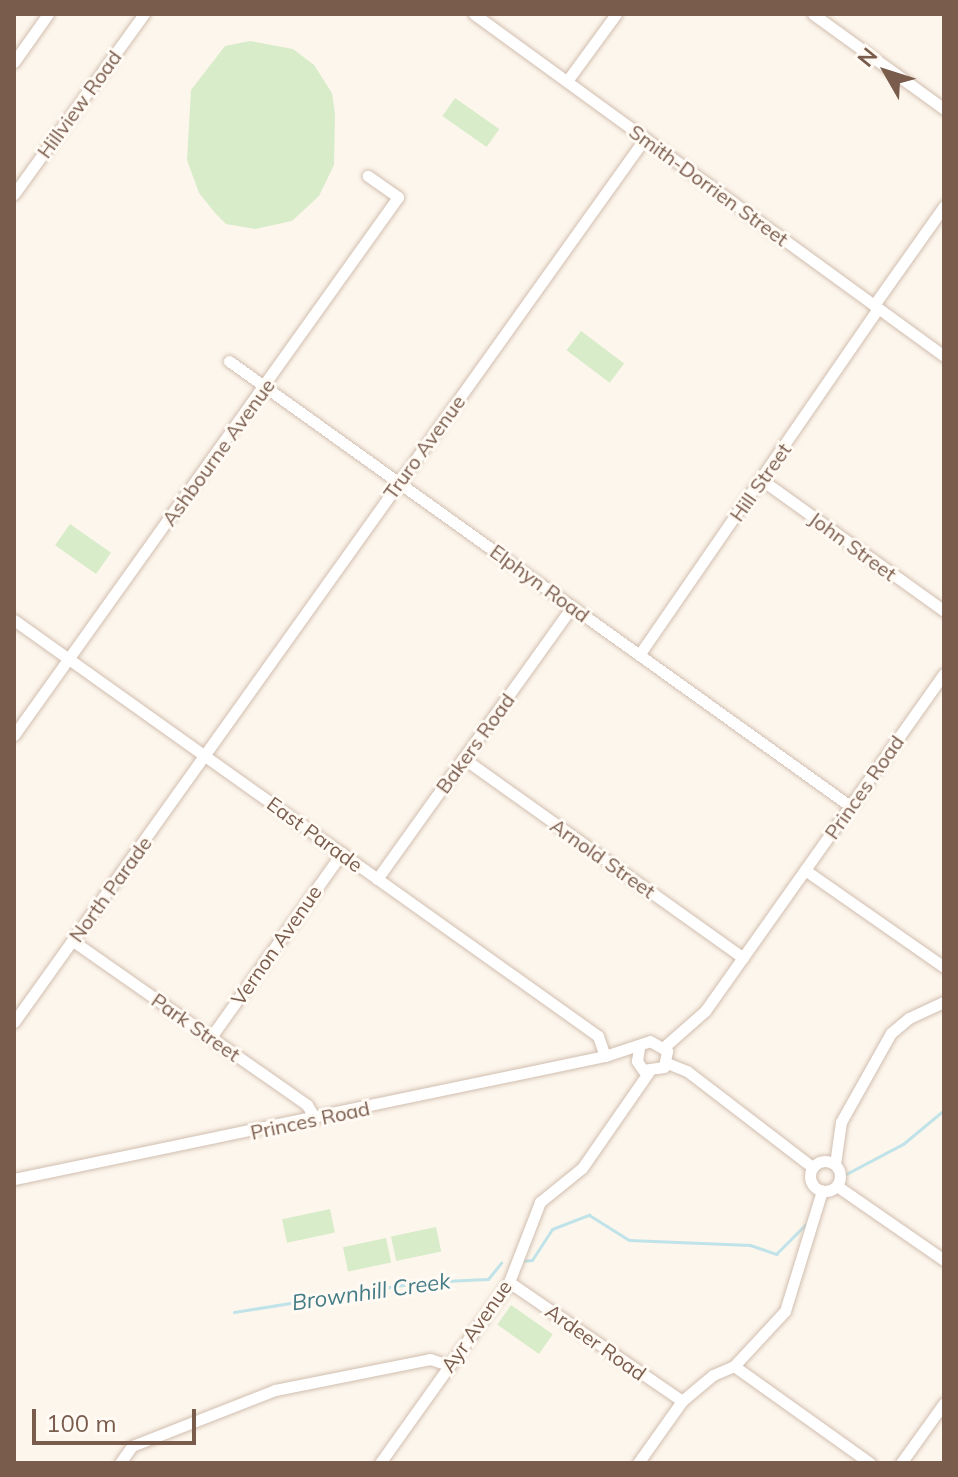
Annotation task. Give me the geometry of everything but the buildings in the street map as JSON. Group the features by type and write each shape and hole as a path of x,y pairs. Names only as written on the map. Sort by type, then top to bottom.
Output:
{"street":[{"path":"14,62 48,14"},
{"name":"Hillview Road","path":"14,194 144,14"},
{"name":"Smith-Dorrien Street","path":"474,14 944,356"},
{"path":"567,81 616,14"},
{"path":"813,14 944,109"},
{"name":"Truro Avenue","path":"205,756 645,138"},
{"name":"Ashbourne Avenue","path":"14,735 398,197 368,176"},
{"name":"Hill Street","path":"639,655 762,480 944,206"},
{"name":"Elphyn Road","path":"229,361 400,480 850,806"},
{"name":"John Street","path":"762,480 944,611"},
{"name":"Bakers Road","path":"377,879 572,607"},
{"name":"East Parade","path":"14,620 598,1036 605,1056"},
{"name":"Princes Road","path":"664,1047 705,1011 944,674"},
{"name":"North Parade","path":"14,1022 205,756"},
{"name":"Arnold Street","path":"463,758 743,958"},
{"name":"Vernon Avenue","path":"211,1037 342,853"},
{"path":"805,870 944,967"},
{"name":"Park Street","path":"73,941 307,1105 315,1118"},
{"path":"837,1186 840,1175 835,1164 841,1122 891,1033 909,1018 944,1002"},
{"path":"667,1063 664,1047 650,1041 639,1048 637,1061 648,1073 667,1063 687,1071 812,1167"},
{"name":"Princes Road","path":"14,1179 639,1048"},
{"name":"Princes Road","path":"605,1056 637,1061"},
{"name":"Ayr Avenue","path":"380,1463 511,1277 540,1202 582,1168 648,1073"},
{"path":"812,1167 825,1160 835,1164"},
{"path":"812,1167 811,1184 822,1191"},
{"path":"822,1191 837,1186"},
{"path":"837,1186 944,1260"},
{"path":"638,1463 682,1401 713,1375 734,1366 785,1311 822,1191"},
{"name":"Ardeer Road","path":"511,1277 682,1401"},
{"path":"120,1463 132,1446 275,1390 430,1359 448,1365"},
{"path":"734,1366 870,1463"},
{"path":"901,1463 944,1403"}],"green space":[{"path":"250,41 293,49 314,65 332,93 335,114 334,165 319,196 292,221 255,229 226,224 216,214 199,193 187,160 191,90 225,46"},
{"path":"455,98 499,129 487,147 442,116"},
{"path":"581,331 624,363 610,383 567,350"},
{"path":"70,524 111,553 96,574 55,545"},
{"path":"330,1209 335,1232 287,1243 282,1219"},
{"path":"436,1227 441,1251 396,1261 391,1237"},
{"path":"386,1238 391,1262 348,1272 343,1247"},
{"path":"511,1305 553,1334 539,1354 497,1325"}],"waterway":[{"name":"Brownhill Creek","path":"846,1174 903,1144 944,1110"},
{"name":"Brownhill Creek","path":"519,1261 532,1260 552,1229 589,1215 629,1240 750,1245 776,1254 806,1224"},
{"name":"Brownhill Creek","path":"234,1312 422,1282 488,1279 501,1263"}]}
